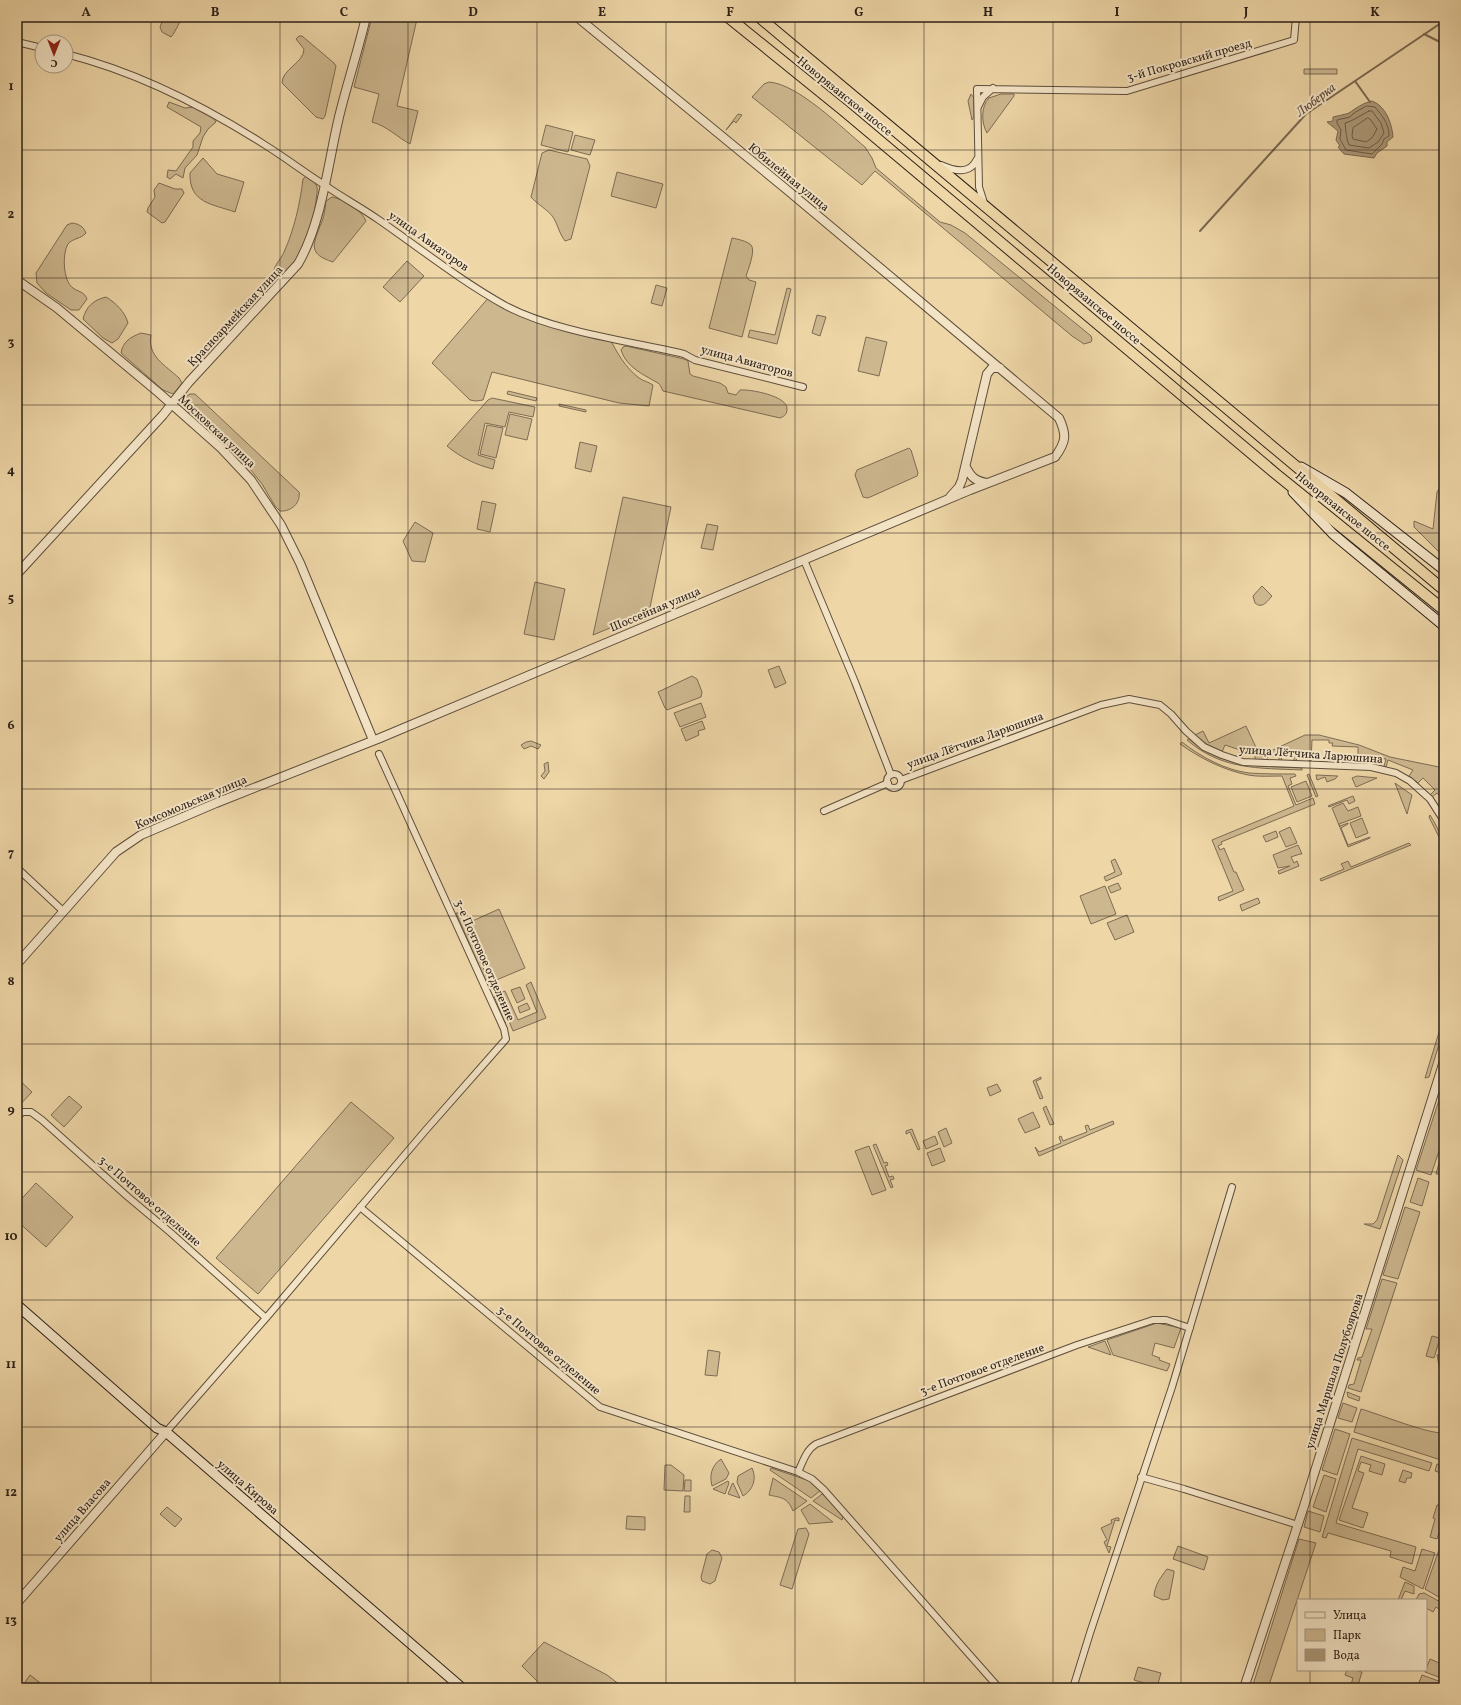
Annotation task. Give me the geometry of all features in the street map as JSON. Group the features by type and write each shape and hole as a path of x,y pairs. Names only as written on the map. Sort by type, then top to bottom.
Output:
{"highway":[{"name":"Новорязанское шоссе","path":"728,17 843,110 1276,474 1444,610"},
{"name":"Новорязанское шоссе","path":"759,17 1444,590"}],"main road":[{"path":"1282,456 1346,493 1417,547 1444,570"},
{"path":"1276,474 1333,534 1444,626"},
{"name":"улица Кирова","path":"17,1305 157,1428 166,1432 462,1688"}],"street":[{"name":"Красноармейская улица","path":"17,574 172,405 189,382 298,264 305,252 311,236 366,17"},
{"name":"Юбилейная улица","path":"577,17 786,189 1059,418 1064,428 1065,438 1062,447 1055,457 990,484"},
{"name":"3-й Покровский проезд","path":"990,210 983,203 980,195 977,89 993,88 1127,91 1294,40 1296,17"},
{"path":"17,42 34,46"},
{"name":"улица Авиаторов","path":"74,56 136,77 218,117 266,145 324,185 379,220 440,264 507,306 535,318 570,329 684,354 695,360 803,387"},
{"path":"977,110 983,97 993,88"},
{"path":"928,159 949,169 961,170 971,168 978,158"},
{"name":"Московская улица","path":"17,280 73,321 172,405 221,448 251,480 281,525 300,563 373,740"},
{"path":"985,356 987,374"},
{"path":"987,374 992,368 1000,368"},
{"name":"Шоссейная улица","path":"947,500 959,487 966,467 987,374"},
{"path":"966,467 970,476 978,482 990,484"},
{"name":"Шоссейная улица","path":"373,740 947,500 990,484"},
{"path":"804,560 855,682 891,775 888,778 888,784"},
{"name":"улица Лётчика Ларюшина","path":"900,780 1101,705 1129,699 1160,705 1204,747 1232,759 1252,763 1371,767 1396,773 1410,781 1430,799 1444,821"},
{"name":"Комсомольская улица","path":"17,964 116,852 141,835 373,740"},
{"name":"3-е Почтовое отделение","path":"166,1432 506,1039 504,1029 379,754"},
{"name":"улица Лётчика Ларюшина","path":"891,775 896,775 900,780"},
{"name":"улица Лётчика Ларюшина","path":"824,811 888,784 892,787 897,787 900,780"},
{"path":"17,868 63,911"},
{"name":"улица Маршала Полубоярова","path":"1244,1688 1442,1073 1444,1061"},
{"name":"3-е Почтовое отделение","path":"17,1118 22,1112 31,1112 42,1120 266,1318"},
{"path":"1073,1688 1190,1328 1232,1187"},
{"name":"3-е Почтовое отделение","path":"360,1207 600,1407 798,1472 812,1479 824,1490 999,1688"},
{"name":"3-е Почтовое отделение","path":"798,1472 807,1452 816,1444 1077,1345 1153,1320 1166,1320 1190,1328"},
{"name":"улица Власова","path":"17,1603 166,1432"},
{"path":"1141,1477 1298,1524"}],"green space":[{"path":"164,17 185,17 171,37 162,32 160,27"},
{"path":"372,17 410,17 417,19 397,106 418,111 410,144 387,129 372,122 379,94 354,87"},
{"path":"299,36 302,36 336,66 325,116 323,119 316,117 282,83 285,74 303,54 304,49 296,39"},
{"path":"1304,69 1337,69 1337,74 1304,74"},
{"path":"769,82 793,90 819,108 865,147 876,168 940,222 951,225 965,233 1091,336 1091,342 1084,344 1072,336 875,171 862,185 752,97 764,84"},
{"path":"971,94 974,98 974,117 972,120 968,101"},
{"path":"1001,94 1014,94 1014,96 987,133 983,120 984,105 989,98"},
{"path":"169,102 185,108 193,107 213,118 216,122 208,129 203,137 197,155 185,168 183,178 176,174 170,179 167,177 168,170 176,171 193,147 193,141 200,133 201,127 167,107"},
{"path":"738,114 742,115 736,123 734,121 726,130"},
{"path":"546,125 573,132 568,152 541,145"},
{"path":"575,135 595,140 590,155 571,150"},
{"path":"549,150 587,159 590,166 571,239 565,241 553,217 531,197 542,153"},
{"path":"203,158 217,174 244,182 235,212 204,201 193,191 190,173"},
{"path":"617,172 663,184 656,208 611,196"},
{"path":"306,176 314,182 317,189 312,223 304,244 294,263 279,278 275,277 275,268 284,252 294,226 303,179"},
{"path":"159,183 175,189 182,189 184,193 165,222 162,223 147,212 155,197 154,190"},
{"path":"332,197 352,205 360,212 366,221 333,262 319,256 314,248 325,211 326,201"},
{"path":"72,223 80,226 86,233 68,244 64,260 67,280 73,288 83,293 87,299 79,310 71,310 46,293 37,283 36,273 67,225"},
{"path":"732,238 745,241 751,245 753,251 746,276 749,280 756,282 742,337 709,328"},
{"path":"407,261 424,276 400,302 383,287"},
{"path":"656,285 667,288 662,306 651,303"},
{"path":"787,288 791,289 777,344 748,337 750,330 775,335"},
{"path":"490,296 542,321 609,337 625,364 639,378 653,385 649,406 619,403 492,372 483,400 470,400 432,363"},
{"path":"106,297 120,308 128,323 118,339 112,343 103,338 83,319 86,311 94,302"},
{"path":"817,315 826,317 820,336 812,333"},
{"path":"141,333 151,335 150,342 154,354 158,360 179,378 182,383 173,394 163,390 121,353 128,340"},
{"path":"866,337 887,342 879,376 858,371"},
{"path":"626,346 684,359 688,361 690,374 720,383 726,387 728,393 736,395 740,390 745,390 768,394 786,404 786,414 780,418 663,391 659,384 641,374 631,366 623,356 621,350"},
{"path":"508,391 537,398 536,401 507,394"},
{"path":"190,394 195,394 299,492 297,503 294,506 288,510 280,511 275,506 262,484 239,455 189,413 183,406 182,399"},
{"path":"492,398 535,407 533,417 509,412 505,427 485,423 478,455 495,460 493,469 468,460 447,446 488,400"},
{"path":"559,404 586,410 586,412 559,406"},
{"path":"510,414 532,419 527,440 505,435"},
{"path":"487,425 503,428 496,458 480,454"},
{"path":"580,442 597,446 591,472 575,468"},
{"path":"909,448 911,450 918,473 917,476 868,498 863,497 855,475 857,470"},
{"path":"1444,481 1444,553 1438,551 1414,527 1414,521 1433,529 1437,492"},
{"path":"623,497 671,507 649,612 593,635"},
{"path":"482,501 496,504 490,532 477,529"},
{"path":"415,522 433,533 425,562 412,561 403,541"},
{"path":"707,524 718,526 713,550 701,548"},
{"path":"535,582 565,589 554,640 524,634"},
{"path":"1262,586 1272,596 1264,604 1258,605 1255,603 1253,596"},
{"path":"779,666 786,683 775,688 768,670"},
{"path":"692,676 697,679 702,692 701,697 667,710 658,692"},
{"path":"701,703 706,717 680,727 674,713"},
{"path":"702,721 705,729 698,731 699,735 686,741 681,729"},
{"path":"1246,726 1260,756 1305,735 1319,735 1359,745 1390,757 1444,768 1444,801 1437,793 1432,797 1430,795 1435,790 1423,778 1418,783 1409,776 1413,770 1388,760 1386,767 1384,766 1386,759 1360,756 1360,763 1358,763 1358,747 1332,746 1333,743 1329,743 1329,740 1312,740 1311,762 1309,762 1309,756 1297,756 1296,762 1294,762 1294,756 1282,756 1281,762 1279,762 1279,756 1267,756 1267,761 1255,760 1255,752 1242,751 1241,758 1238,757 1240,750 1225,745 1222,752 1208,745 1195,735 1203,731 1209,743"},
{"path":"1189,739 1201,748 1215,755 1242,764 1302,768 1302,770 1241,766 1214,757 1200,750 1187,740"},
{"path":"531,741 541,745 538,749 531,746 524,749 521,745 526,742"},
{"path":"1182,742 1205,758 1231,769 1249,773 1295,774 1296,776 1290,778 1292,784 1288,786 1296,805 1313,798 1315,804 1221,842 1222,844 1218,846 1220,850 1224,848 1234,872 1236,872 1244,890 1219,901 1218,897 1233,891 1212,840 1294,806 1282,776 1252,776 1230,770 1212,763 1196,754 1180,744"},
{"path":"548,762 549,772 544,779 541,776 545,771 544,764"},
{"path":"1309,774 1318,796 1316,797 1307,775"},
{"path":"1316,775 1338,776 1327,782 1325,777 1317,780"},
{"path":"1357,776 1377,778 1356,787 1352,778"},
{"path":"1306,781 1312,796 1297,802 1291,787"},
{"path":"1395,783 1412,795 1407,814"},
{"path":"1353,796 1355,801 1349,804 1347,800 1329,807 1328,806"},
{"path":"1343,803 1348,811 1358,807 1361,816 1339,824 1340,826 1348,823 1341,828 1348,845 1370,837 1348,847 1332,808"},
{"path":"1430,815 1440,835 1444,858 1439,837 1429,817"},
{"path":"1362,818 1368,833 1356,838 1350,823"},
{"path":"1290,827 1297,843 1286,847 1279,832"},
{"path":"1276,831 1278,837 1266,842 1263,836"},
{"path":"1409,843 1411,845 1321,881 1320,879 1344,869 1341,864 1348,861 1351,867"},
{"path":"1298,845 1302,854 1291,857 1294,863 1297,861 1299,866 1279,874 1278,871 1290,866 1278,868 1273,855"},
{"path":"1115,859 1122,874 1106,881 1104,877 1115,872 1111,861"},
{"path":"1118,883 1121,889 1111,893 1108,887"},
{"path":"1105,886 1116,914 1091,924 1080,896"},
{"path":"1258,898 1260,903 1242,911 1240,905"},
{"path":"499,909 525,968 494,981 468,923"},
{"path":"456,913 459,913 490,983 487,984"},
{"path":"1127,915 1134,932 1115,940 1107,923"},
{"path":"531,982 546,1018 513,1031 498,994 505,991 518,1020 537,1012 526,985"},
{"path":"520,987 525,999 517,1003 511,990"},
{"path":"496,995 507,1021 505,1023 494,996"},
{"path":"527,1003 530,1009 520,1013 518,1007"},
{"path":"1444,1016 1444,1028 1429,1077 1425,1078"},
{"path":"1041,1077 1041,1079 1036,1081 1043,1098 1040,1099 1033,1081"},
{"path":"17,1078 32,1092 17,1108"},
{"path":"997,1084 1001,1091 990,1096 987,1088"},
{"path":"1444,1085 1444,1136 1431,1175 1416,1170"},
{"path":"69,1096 82,1107 64,1127 51,1115"},
{"path":"351,1102 394,1138 258,1294 216,1258"},
{"path":"1046,1106 1054,1124 1050,1125 1043,1108"},
{"path":"1033,1112 1040,1127 1025,1133 1018,1119"},
{"path":"1113,1121 1114,1124 1039,1156 1035,1147 1039,1152 1061,1143 1059,1137 1061,1136 1063,1141 1087,1132 1085,1126 1088,1125 1090,1130"},
{"path":"946,1128 952,1143 944,1147 938,1132"},
{"path":"912,1129 920,1149 918,1150 910,1132 906,1134 906,1131"},
{"path":"935,1136 938,1144 926,1149 923,1141"},
{"path":"876,1144 884,1163 887,1162 888,1165 885,1166 889,1177 893,1176 894,1179 890,1180 893,1187 891,1188 873,1145"},
{"path":"869,1146 886,1190 872,1195 855,1151"},
{"path":"940,1148 945,1161 932,1166 927,1153"},
{"path":"1442,1152 1444,1174 1436,1174"},
{"path":"1398,1155 1403,1160 1380,1229 1364,1224 1373,1224 1377,1220"},
{"path":"1418,1178 1429,1182 1422,1206 1410,1202"},
{"path":"36,1183 73,1217 46,1247 17,1221 17,1204"},
{"path":"1405,1207 1420,1212 1398,1279 1383,1275"},
{"path":"1382,1279 1397,1283 1361,1392 1348,1388 1349,1385 1354,1384 1361,1360 1357,1360 1358,1358 1362,1357 1372,1329 1366,1329"},
{"path":"1157,1323 1181,1328 1174,1348 1155,1343 1152,1355 1160,1358 1159,1360 1170,1364 1167,1371 1113,1355 1107,1340"},
{"path":"1432,1336 1440,1338 1434,1358 1426,1356"},
{"path":"1105,1341 1111,1355 1088,1347"},
{"path":"708,1350 720,1352 717,1376 705,1375"},
{"path":"1444,1353 1444,1375 1441,1376 1437,1355"},
{"path":"1347,1392 1360,1397 1359,1401 1348,1397"},
{"path":"1343,1403 1357,1408 1352,1422 1338,1418"},
{"path":"1361,1409 1415,1427 1444,1433 1444,1461 1354,1432"},
{"path":"1335,1429 1350,1434 1337,1475 1322,1470"},
{"path":"1352,1438 1432,1463 1429,1471 1358,1449 1336,1523 1416,1547 1412,1564 1390,1557 1391,1551 1328,1533 1326,1538 1322,1537"},
{"path":"1361,1456 1385,1464 1382,1475 1369,1471 1371,1465 1361,1462 1358,1471 1364,1473 1352,1508 1368,1513 1363,1528 1339,1520"},
{"path":"721,1459 729,1473 726,1479 712,1486 711,1478 713,1467"},
{"path":"1437,1464 1444,1466 1444,1474 1435,1471"},
{"path":"665,1465 671,1465 684,1475 683,1491 664,1490"},
{"path":"752,1468 754,1476 753,1484 749,1491 743,1496 737,1482 738,1476"},
{"path":"771,1468 810,1481 820,1491 811,1498 770,1470"},
{"path":"1403,1470 1412,1473 1411,1478 1407,1478 1405,1483 1399,1481"},
{"path":"1324,1475 1336,1479 1326,1512 1313,1507"},
{"path":"773,1478 807,1501 793,1511 789,1503 784,1499 769,1495"},
{"path":"685,1480 691,1480 691,1491 684,1491"},
{"path":"728,1481 729,1483 725,1494 713,1489"},
{"path":"733,1483 740,1498 728,1494"},
{"path":"822,1494 828,1497 843,1517 842,1520 813,1501"},
{"path":"685,1496 690,1496 690,1512 684,1512"},
{"path":"1444,1496 1444,1517 1437,1539 1430,1537 1435,1519 1433,1518 1437,1505 1441,1505"},
{"path":"810,1504 833,1522 809,1524 801,1510"},
{"path":"167,1507 182,1519 175,1527 160,1514"},
{"path":"1308,1511 1324,1516 1320,1532 1304,1527"},
{"path":"627,1516 645,1517 645,1530 626,1529"},
{"path":"1119,1518 1119,1521 1115,1520 1107,1546 1111,1547 1109,1553 1104,1542 1107,1540 1101,1528 1112,1523 1111,1520"},
{"path":"806,1528 809,1534 792,1589 780,1585 798,1529"},
{"path":"1444,1536 1444,1600 1425,1589"},
{"path":"1299,1539 1316,1543 1268,1688 1252,1688"},
{"path":"1178,1546 1208,1557 1204,1570 1173,1559"},
{"path":"1422,1549 1435,1553 1423,1589 1400,1577 1403,1567 1415,1571"},
{"path":"712,1550 719,1552 722,1558 715,1581 710,1584 702,1581 701,1577 707,1554"},
{"path":"1167,1569 1174,1571 1174,1573 1169,1599 1163,1600 1154,1596 1155,1588"},
{"path":"1405,1582 1414,1586 1414,1594 1405,1591 1401,1599 1398,1599"},
{"path":"1424,1593 1444,1604 1444,1612 1436,1607 1433,1612 1427,1609 1427,1599 1416,1599 1419,1594"},
{"path":"544,1642 607,1675 624,1688 544,1688 522,1666"},
{"path":"1430,1659 1444,1665 1444,1679 1425,1672 1427,1671"},
{"path":"1138,1667 1161,1673 1157,1687 1134,1680"},
{"path":"1347,1671 1362,1672 1357,1688 1350,1688 1353,1678 1345,1675"},
{"path":"30,1675 47,1688 21,1688"},
{"path":"1422,1675 1444,1683 1444,1688 1417,1688"}],"water":[{"path":"1372,101 1377,103 1385,111 1393,137 1387,142 1387,146 1377,153 1374,158 1344,154 1338,147 1340,146 1336,140 1338,131 1327,122 1333,121 1333,117 1349,113 1363,104"}],"waterway":[{"name":"Люберка","path":"1200,231 1306,114 1444,21"},
{"path":"1424,34 1444,44"},
{"path":"1355,81 1370,102"}]}
